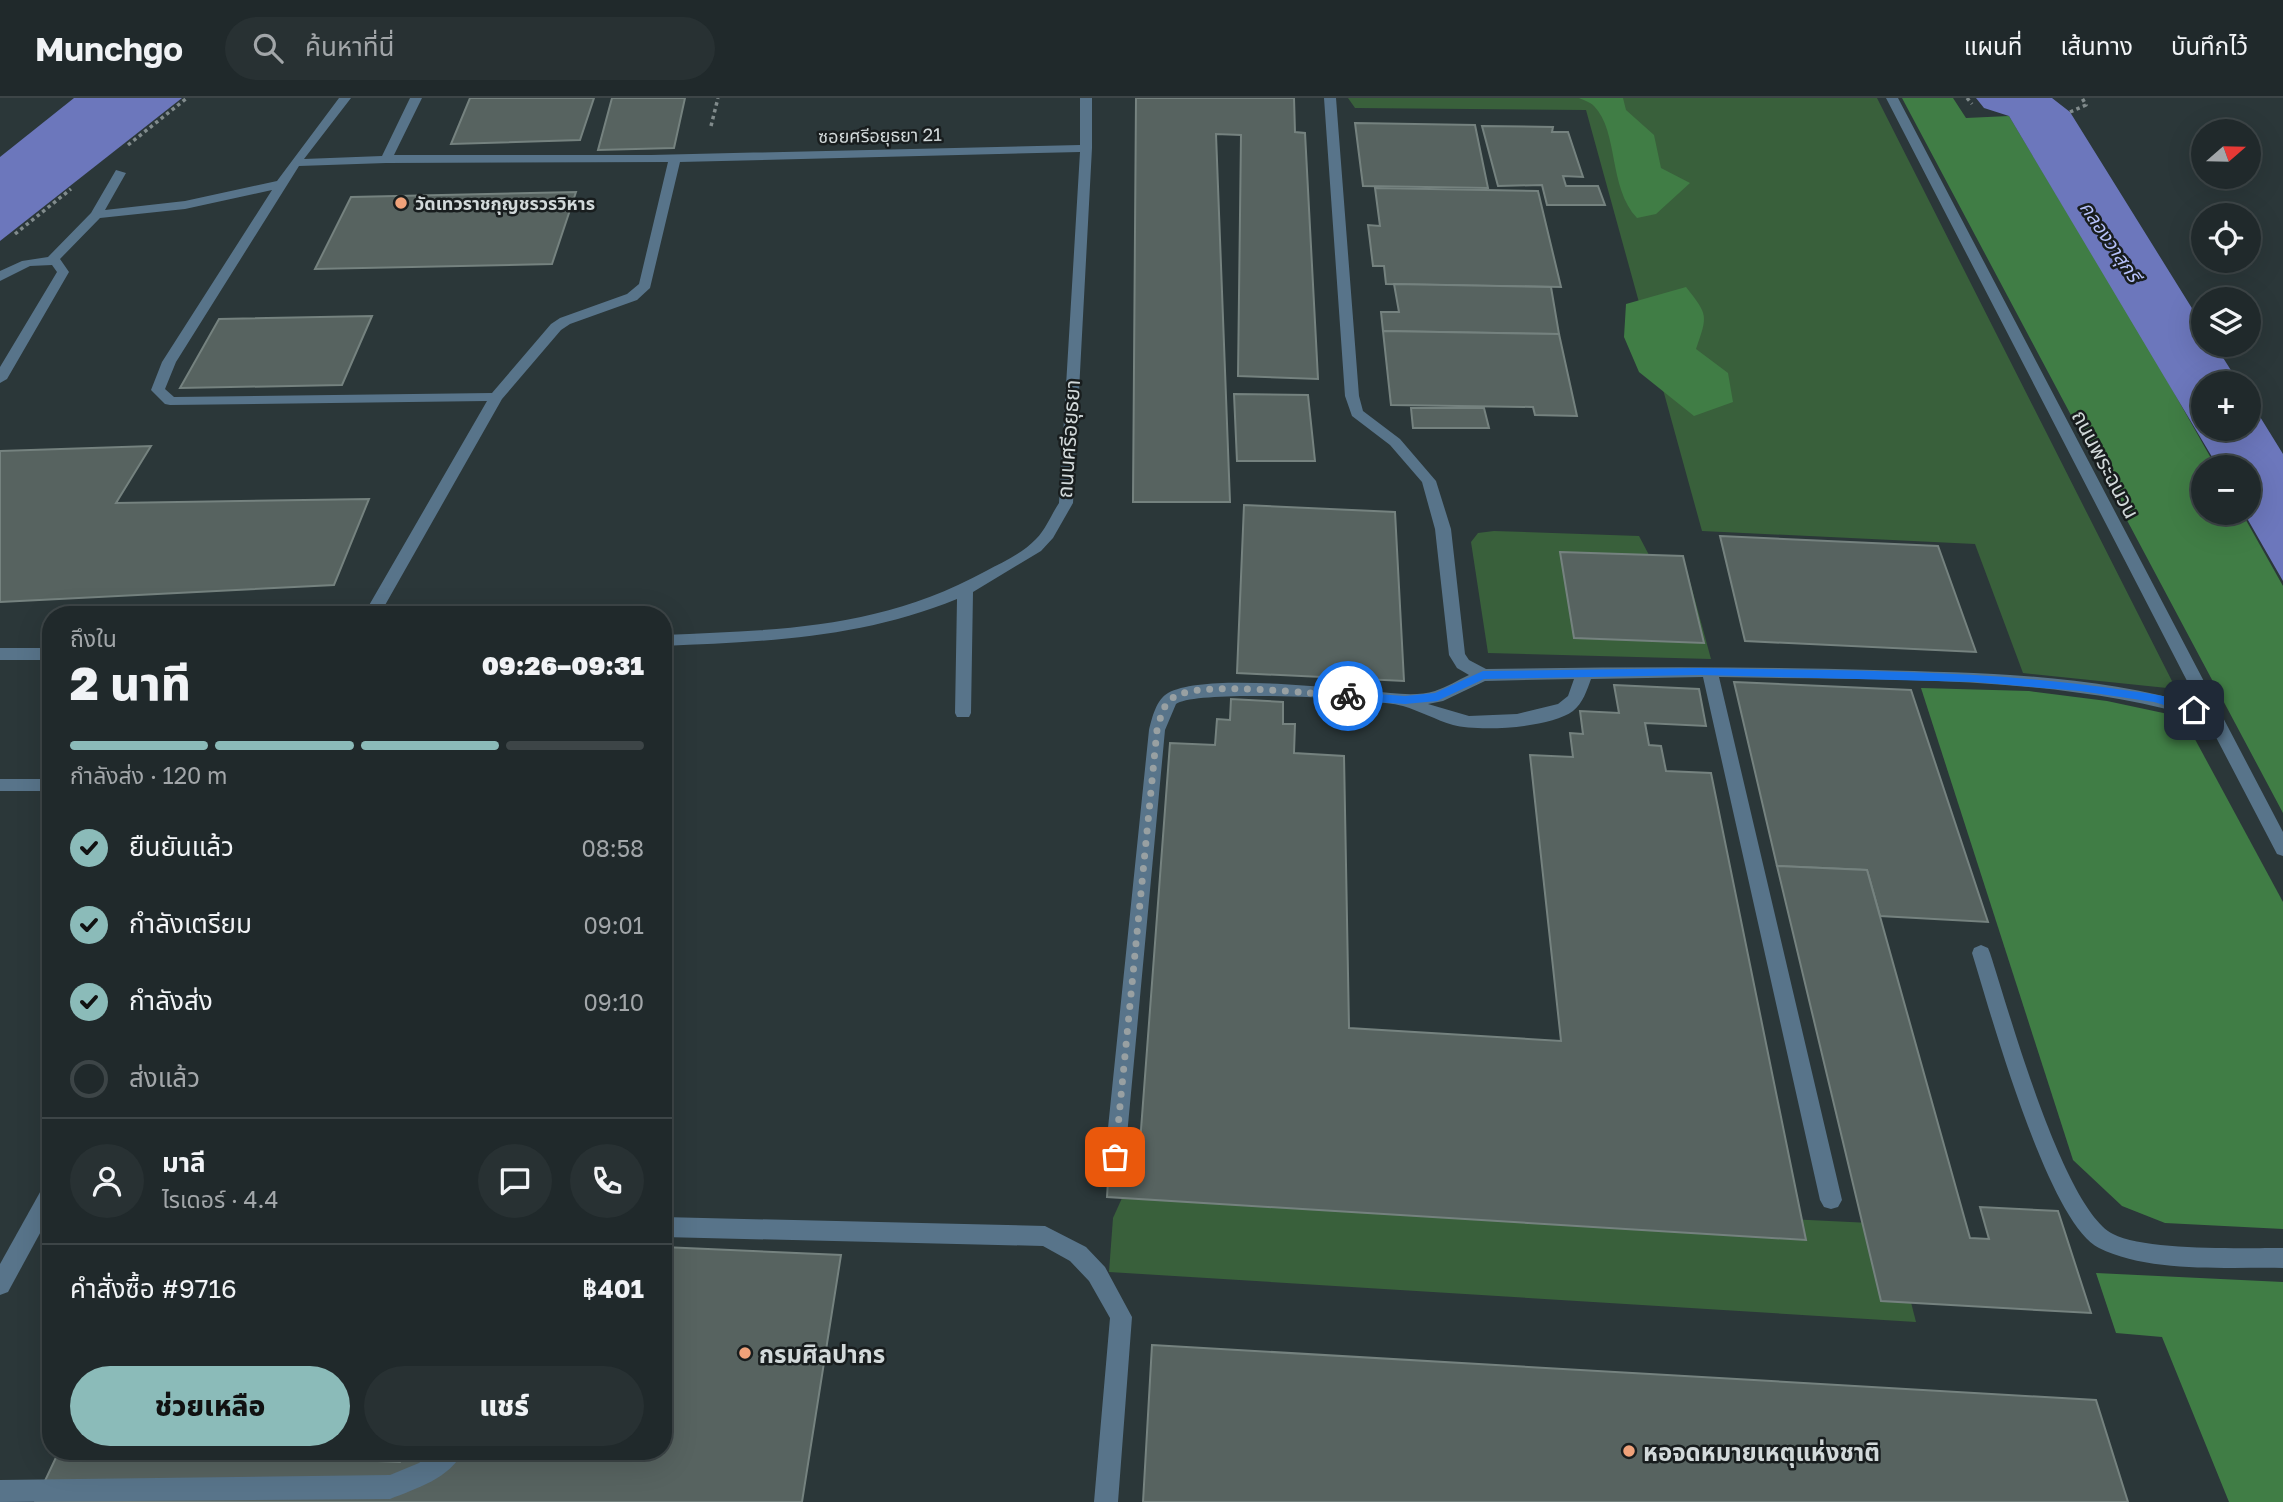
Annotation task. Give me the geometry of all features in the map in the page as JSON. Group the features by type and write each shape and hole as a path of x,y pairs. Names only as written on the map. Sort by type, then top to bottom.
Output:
{"street":[{"path":"345,98 281,184 169,362 158,390 170,401 496,397"},
{"path":"386,159 416,98"},
{"name":"ถนนศรีอยุธยา","path":"672,641 794,634 841,628 933,605 965,592 1040,545 1066,503 1086,148 1086,98"},
{"path":"1330,98 1352,396 1357,413 1404,451 1429,481 1444,530 1457,655 1463,664 1483,675"},
{"name":"ถนนพระฉนวน","path":"1892,98 2283,849"},
{"name":"ซอยศรีอยุธยา 21","path":"295,163 386,159 675,158 1086,148"},
{"path":"377,606 496,397 556,327 565,321 632,297 645,285 675,158"},
{"path":"51,261 96,215 121,173"},
{"path":"96,215 185,205 281,184"},
{"path":"0,277 21,265 51,261 61,266 63,272 0,379"},
{"path":"963,713 965,592"},
{"path":"0,654 42,654"},
{"path":"1710,672 1831,1200"},
{"path":"1115,1157 1157,730 1164,705 1176,695 1210,689 1405,700 1437,697 1483,675 1710,672 1974,678 2080,687 2154,698 2214,716"},
{"path":"1405,700 1436,715 1485,725 1520,720 1556,712 1571,704 1585,673"},
{"path":"0,785 42,785"},
{"path":"1981,953 2050,1158 2074,1208 2103,1240 2143,1252 2283,1258"},
{"path":"0,1285 42,1208"},
{"path":"672,1227 1045,1236 1078,1254 1097,1274 1121,1317 1106,1502"},
{"path":"0,1492 390,1487 427,1471 440,1460"}],"path":[{"path":"1967,98 1972,104"},
{"path":"2070,112 2086,105 2082,98"}],"green space":[{"path":"1348,98 1877,98 2174,685 2167,688 2023,673 1975,544 1702,531 1586,110 1355,108"},
{"path":"1579,98 1623,98 1626,110 1654,135 1661,168 1690,183 1656,214 1637,218 1622,191 1602,117 1592,105"},
{"path":"1902,98 1953,98 1966,118 2009,116 2191,423 2191,441 2201,441 2209,455 2191,455 2191,525 2249,525 2283,586 2283,813"},
{"path":"1686,287 1704,316 1696,349 1728,373 1733,402 1694,416 1639,372 1624,337 1626,304"},
{"path":"1494,531 1639,536 1649,555 1683,556 1711,659 1488,653 1471,542 1478,533"},
{"path":"1921,688 2029,691 2107,701 2168,714 2190,730 2283,902 2283,1229 2165,1223 2122,1206 2073,1160"},
{"path":"1127,1187 1891,1224 1916,1322 1109,1272 1113,1218"},
{"path":"2096,1273 2283,1282 2283,1502 2229,1502 2162,1337 2116,1333"}],"water":[{"path":"74,98 182,98 0,241 0,157"},
{"name":"คลองวาสุกรี","path":"1976,98 2052,98 2070,112 2191,307 2191,357 2223,357 2231,371 2191,371 2191,422 2009,116 1984,108"},
{"name":"คลองวาสุกรี","path":"2261,418 2283,454 2283,581 2251,525 2261,525 2261,455 2211,455 2203,441 2261,441"}],"building":[{"path":"470,98 594,98 580,140 451,144"},
{"path":"612,98 685,98 674,148 598,150"},
{"path":"1136,98 1294,98 1295,132 1305,133 1318,379 1238,376 1241,135 1216,134 1230,502 1133,502"},
{"path":"1355,123 1475,125 1488,188 1363,186"},
{"path":"1482,126 1553,127 1552,132 1568,132 1583,177 1563,176 1566,186 1598,186 1605,205 1547,205 1542,185 1498,186"},
{"path":"1375,188 1538,191 1561,287 1386,284 1384,266 1373,266 1368,225 1380,226"},
{"path":"576,192 552,264 315,269 351,197"},
{"path":"1394,284 1551,287 1559,334 1383,331 1381,312 1399,312"},
{"path":"372,316 342,385 180,388 219,319"},
{"path":"1383,331 1559,334 1577,416 1535,415 1533,407 1391,405"},
{"path":"1234,394 1308,395 1315,461 1237,461"},
{"path":"1411,408 1484,408 1489,428 1413,428"},
{"path":"151,446 116,503 369,499 334,585 0,602 0,451"},
{"path":"1244,505 1395,512 1404,681 1237,673"},
{"path":"1720,536 1938,546 1976,652 1745,641"},
{"path":"1560,552 1683,556 1704,643 1574,638"},
{"path":"1734,682 1911,690 1988,922 1880,916 1867,870 1777,866"},
{"path":"1614,685 1699,689 1706,726 1645,723 1649,745 1661,746 1666,771 1711,773 1806,1240 1107,1197 1108,1181 1137,1183 1170,743 1215,745 1217,719 1230,720 1231,699 1283,702 1283,724 1295,724 1294,753 1344,756 1349,1028 1561,1041 1530,755 1573,757 1570,733 1583,734 1580,711 1619,713"},
{"path":"1777,866 1867,870 1970,1238 1989,1239 1980,1207 2058,1211 2091,1313 1881,1301"},
{"name":"กรมศิลปากร","path":"672,1247 841,1255 802,1502 35,1502 55,1460 672,1460"},
{"name":"หอจดหมายเหตุแห่งชาติ","path":"1152,1345 2096,1400 2128,1502 1143,1502"}],"way so far":[{"path":"1115,1157 1157,730 1164,705 1176,695 1210,689 1348,696"}],"place":[{"name":"วัดเทวราชกุญชรวรวิหาร","path":"401,203"},
{"name":"กรมศิลปากร","path":"745,1353"},
{"name":"หอจดหมายเหตุแห่งชาติ","path":"1629,1451"}],"route":[{"path":"1348,696 1405,700 1437,697 1483,675 1700,671 1974,678 2080,687 2154,698 2194,710"}]}
